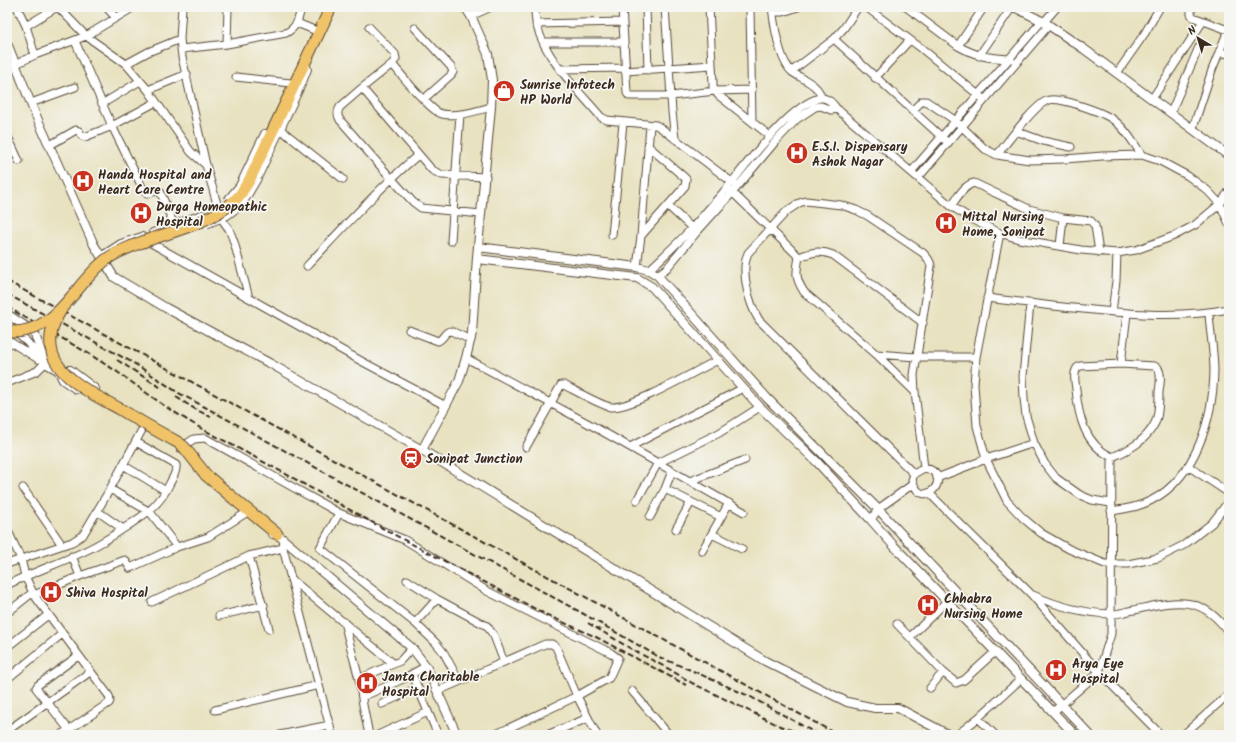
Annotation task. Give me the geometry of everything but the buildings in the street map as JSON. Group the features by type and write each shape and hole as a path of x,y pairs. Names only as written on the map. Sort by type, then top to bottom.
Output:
{"highway":[{"path":"7,332 23,331 37,327 54,317 95,269 116,253 200,222 223,210 240,195 250,179 331,7"},
{"path":"61,310 53,325 51,338 52,350 59,366 69,376 90,392 179,443 184,447 206,475 281,541"}],"street":[{"path":"18,7 36,55"},
{"path":"26,26 45,10 58,7 86,36 126,64 148,90 191,152 206,165"},
{"path":"106,7 116,18"},
{"path":"7,69 36,55 86,36 134,7"},
{"path":"182,7 180,39 181,49 206,165 221,218 229,230 249,298"},
{"path":"227,44 228,7"},
{"path":"181,49 227,44 286,33 297,23 301,7"},
{"path":"422,450 458,381 466,358 472,333 478,247 486,177 492,80 488,54 471,16 465,7"},
{"path":"471,16 491,7"},
{"path":"535,7 536,24 543,42 560,69 604,120 623,123 650,124 661,128 732,187 770,229 799,257"},
{"path":"622,7 627,93 630,96 671,96 715,91 752,90"},
{"path":"646,7 648,70"},
{"path":"665,7 671,96 676,139"},
{"path":"709,7 713,87 718,95 770,136"},
{"path":"750,7 752,121"},
{"path":"798,7 783,12 772,9 784,60 792,71 815,87 820,93 821,98"},
{"path":"792,71 834,39 844,28 858,7"},
{"path":"866,7 910,40 985,101"},
{"path":"906,7 958,46 979,56 1020,60"},
{"path":"958,46 984,7"},
{"path":"979,56 1013,7 1045,23 1171,112 1229,156"},
{"path":"911,172 962,126 985,101 1020,60 1057,7"},
{"path":"1117,73 1145,33 1160,7"},
{"path":"1191,7 1191,14 1193,17 1228,31 1219,52 1193,128"},
{"path":"1152,99 1203,21"},
{"path":"536,24 623,22"},
{"path":"297,23 319,32"},
{"path":"918,178 945,140 956,121 1009,59 1045,23"},
{"path":"369,27 395,54 396,59 340,107 338,111 340,120 412,202 421,208 482,214"},
{"path":"415,28 451,67 453,72 424,100"},
{"path":"126,64 148,52 180,39"},
{"path":"834,39 875,78 945,140"},
{"path":"875,78 910,40"},
{"path":"75,41 112,126 144,191 147,194 156,191 160,192 174,225"},
{"path":"543,42 624,42"},
{"path":"7,43 31,103 94,245 114,277 166,308 271,364 422,450 765,661 847,702 875,708 898,708 949,735"},
{"path":"1171,112 1199,47"},
{"path":"1219,52 1229,54"},
{"path":"101,257 121,244 202,215 218,207 227,200 240,186 291,84 300,67 305,62 307,69 305,76 256,180 246,197 234,210 221,218 123,254 107,267"},
{"path":"392,64 424,100 439,114 460,114 491,108"},
{"path":"560,69 648,70 712,65"},
{"path":"148,90 187,74"},
{"path":"236,77 291,84"},
{"path":"102,104 140,81"},
{"path":"31,103 74,87"},
{"path":"362,88 418,155 436,173 455,177 486,177"},
{"path":"657,275 667,268 696,233 770,136 806,105 821,98 832,103 837,109 951,206 975,221 1000,233 1019,239 1099,252 1117,253 1136,250 1174,236 1195,225 1220,204 1229,191"},
{"path":"997,155 1040,105 1050,99 1056,99 1086,107 1108,116 1122,127 1142,155"},
{"path":"912,111 924,100 956,121 979,144 997,155 1030,160 1142,155 1174,167 1207,190 1220,204 1229,224"},
{"path":"50,145 76,130 85,137 112,126 156,102"},
{"path":"649,270 692,228 797,119 815,107 821,106 831,110 837,109"},
{"path":"451,241 460,114"},
{"path":"612,235 623,123"},
{"path":"637,266 641,236 650,124"},
{"path":"280,129 343,179"},
{"path":"1016,132 1043,141 1072,148"},
{"path":"7,135 19,161"},
{"path":"641,236 685,186 686,179 648,146"},
{"path":"307,266 365,203 418,155"},
{"path":"951,206 965,188 969,184 974,183 1029,209 1063,218 1092,221 1095,226 1099,252"},
{"path":"914,474 759,320 754,312 749,296 744,266 745,259 748,253 792,206 806,201 841,205 856,210 868,216 928,257 931,266 914,375 924,468"},
{"path":"668,206 692,228"},
{"path":"1060,246 1063,218"},
{"path":"1000,233 976,357 974,385 977,426 986,458 1007,501 1041,534 1094,561 1105,564 1128,564 1158,558 1184,545 1212,523 1229,500"},
{"path":"152,243 363,362 446,406"},
{"path":"478,247 637,266 649,270 657,275 767,398 878,509 1090,735"},
{"path":"799,257 811,252 820,251 833,255 923,323"},
{"path":"1112,312 1116,281 1117,253"},
{"path":"799,257 796,274 804,292 876,354 915,392"},
{"path":"477,259 637,278 652,287 743,388 817,462 894,546 1075,735"},
{"path":"987,298 1127,314 1182,315 1229,310"},
{"path":"1030,304 1023,376 1026,410 1034,443 1045,464 1056,478 1092,500 1111,503"},
{"path":"1111,512 1133,508 1153,500 1172,486 1188,466 1200,442 1212,401 1214,370 1209,313"},
{"path":"7,314 34,332 45,363"},
{"path":"1121,364 1127,314"},
{"path":"7,329 12,330 27,342 45,363"},
{"path":"409,330 438,341 446,332 451,331 471,340"},
{"path":"7,340 58,370 70,370 92,388 187,443 207,470 276,530 281,541 332,735"},
{"path":"876,354 916,357 976,357"},
{"path":"466,358 630,447 744,512"},
{"path":"526,447 559,387 564,385 613,407 628,404 644,398 718,360"},
{"path":"7,383 37,371 45,363"},
{"path":"1121,364 1154,366 1158,368 1161,376 1155,423 1144,438 1131,449 1112,457 1102,452 1084,429 1077,407 1075,375 1077,368 1080,366 1121,364"},
{"path":"58,370 63,380 79,391 180,448 202,476 412,648 426,666 457,735"},
{"path":"630,447 743,388"},
{"path":"638,500 658,463 719,434 760,406"},
{"path":"7,564 62,545 83,535 143,428"},
{"path":"180,448 194,439 205,438 339,513 405,540 487,591 611,653 618,658 609,678 577,696 494,735"},
{"path":"7,585 103,542 150,512 160,501 176,470 176,466 136,442"},
{"path":"937,478 986,458 1034,443"},
{"path":"1053,712 1099,672 1111,634 1112,457"},
{"path":"690,481 745,460"},
{"path":"123,465 166,491"},
{"path":"1188,466 1229,493"},
{"path":"924,468 932,471 937,478 937,486 933,492 920,492 913,484 912,480 914,474 924,468"},
{"path":"650,517 665,489 672,471"},
{"path":"871,520 878,509 913,484"},
{"path":"23,488 62,545"},
{"path":"110,489 150,512 177,547"},
{"path":"665,489 721,517"},
{"path":"929,493 1031,594 1099,672 1161,735"},
{"path":"676,529 691,502"},
{"path":"702,551 729,503"},
{"path":"97,511 123,529"},
{"path":"7,613 33,594 80,576 125,560 130,568 177,547 208,538 246,513"},
{"path":"339,513 320,548 415,623 436,643 444,653 459,681"},
{"path":"7,529 21,559 25,576 33,594 108,696 110,701 71,732 61,735"},
{"path":"712,534 742,549"},
{"path":"152,602 281,541"},
{"path":"72,556 80,576"},
{"path":"249,556 270,629"},
{"path":"291,579 394,664"},
{"path":"407,580 437,599 486,626 494,636 504,662"},
{"path":"1031,594 1047,601 1076,610 1111,615 1166,603 1192,603 1203,608 1215,617 1229,633"},
{"path":"415,623 437,599"},
{"path":"910,637 947,601"},
{"path":"219,616 264,605"},
{"path":"7,647 48,614"},
{"path":"344,622 359,679 369,735"},
{"path":"897,624 943,672 956,683 960,682 996,651"},
{"path":"7,679 62,634"},
{"path":"438,691 545,644 554,644 577,696 597,735"},
{"path":"359,679 400,661 412,648"},
{"path":"71,732 36,686 78,656"},
{"path":"362,697 426,666"},
{"path":"7,733 90,672"},
{"path":"930,688 943,672"},
{"path":"412,674 438,735"},
{"path":"957,735 1021,679"},
{"path":"215,710 319,685"},
{"path":"382,704 417,688"},
{"path":"632,691 669,735"},
{"path":"1183,735 1229,694"},
{"path":"378,735 428,712"},
{"path":"547,735 588,718"},
{"path":"978,718 995,735"},
{"path":"280,735 330,725"}],"railway":[{"path":"7,281 838,735"},
{"path":"7,294 137,365 177,392 582,613 659,657 751,697 819,735"},
{"path":"7,307 86,352 116,371 166,407 197,426 393,534 547,615 596,637 686,685"},
{"path":"117,360 163,389"},
{"path":"176,397 211,417"},
{"path":"588,623 692,683 780,726 804,735"}],"place":[{"name":"Sunrise Infotech HP World","path":"504,91"},
{"name":"E.S.I. Dispensary Ashok Nagar","path":"797,153"},
{"name":"Handa Hospital and Heart Care Centre","path":"83,181"},
{"name":"Durga Homeopathic Hospital","path":"141,213"},
{"name":"Mittal Nursing Home, Sonipat","path":"946,223"},
{"name":"Sonipat Junction","path":"411,458"},
{"name":"Shiva Hospital","path":"51,592"},
{"name":"Chhabra Nursing Home","path":"928,605"},
{"name":"Arya Eye Hospital","path":"1056,670"},
{"name":"Janta Charitable Hospital","path":"367,683"}]}
